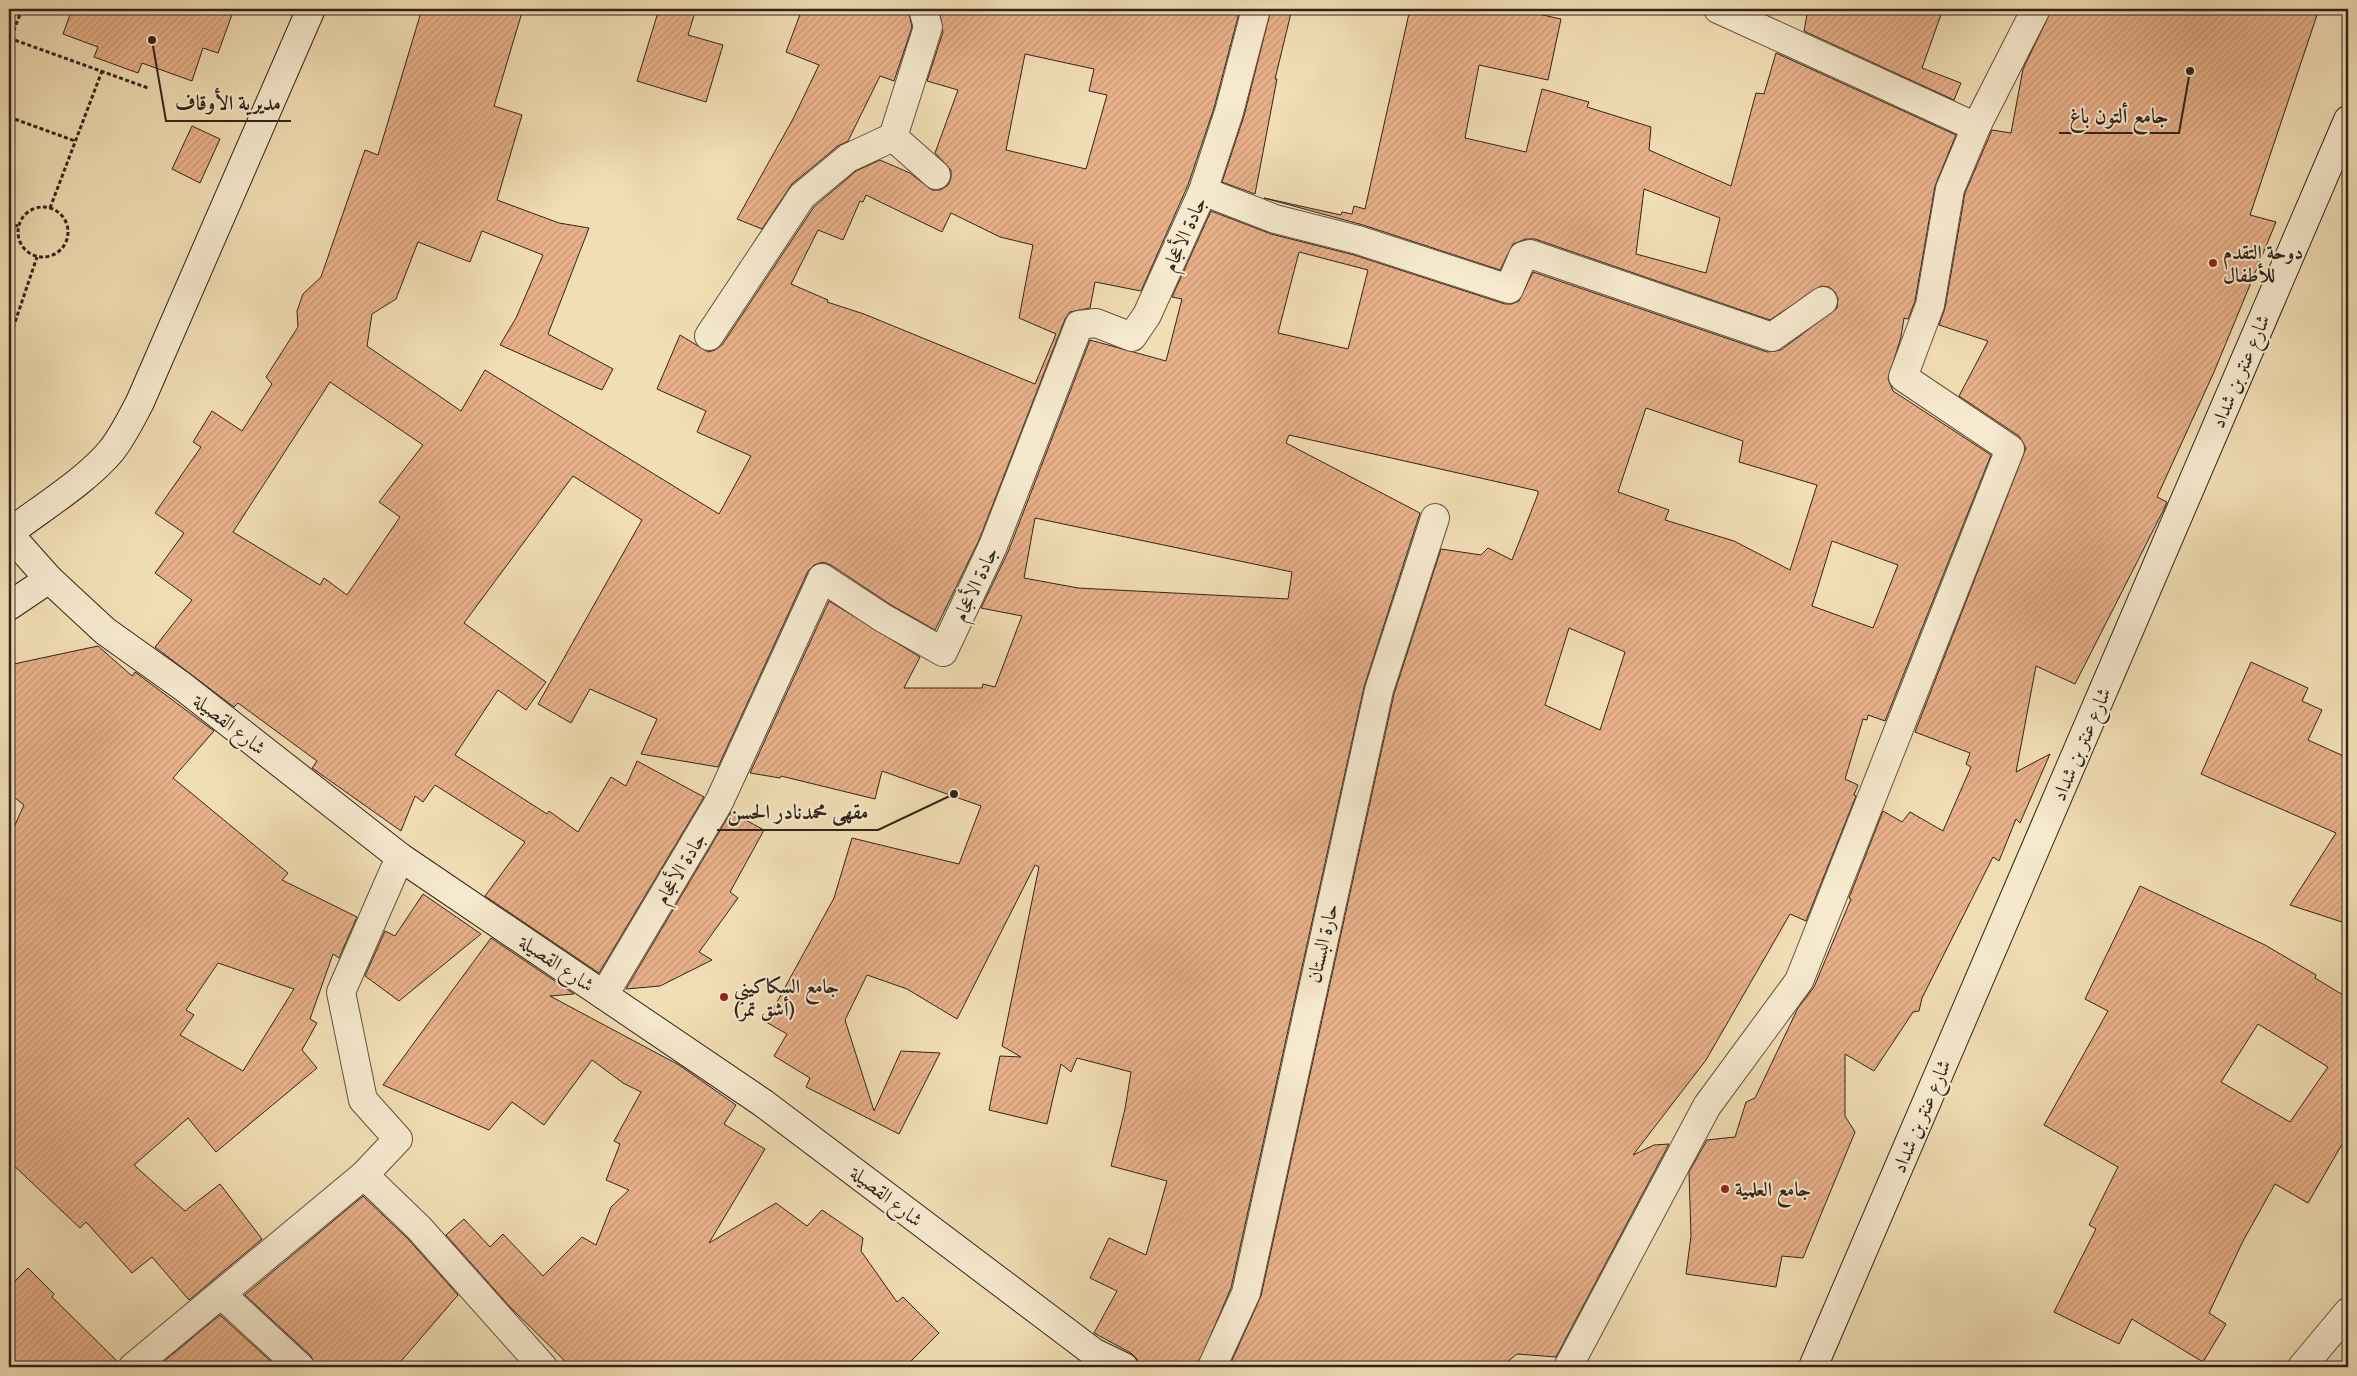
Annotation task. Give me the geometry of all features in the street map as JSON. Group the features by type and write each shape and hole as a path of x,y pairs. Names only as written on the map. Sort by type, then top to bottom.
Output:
{"street":[{"path":"9,533 88,473 109,453 122,436 140,402 311,9"},
{"path":"709,336 802,196 848,158 893,137 928,27 923,9"},
{"name":"جادة الأعجام","path":"604,995 719,802 822,578 883,618 943,652 993,546 1079,325 1096,323 1132,337 1147,314 1203,191 1229,112 1256,9"},
{"path":"1718,9 1976,127"},
{"path":"1568,1367 1707,1106 1799,981 2010,449 1903,377 1930,304 1950,189 1976,127 2036,9"},
{"name":"شارع عنتر بن شداد","path":"1813,1367 2348,120"},
{"path":"893,137 936,175"},
{"path":"1203,191 1275,219 1358,240 1509,289 1522,256 1530,254 1772,337 1823,300"},
{"name":"حارة البستان","path":"1212,1367 1246,1293 1379,690 1435,518"},
{"name":"شارع القصيلة","path":"9,533 49,579 105,631 144,661 182,686 400,857 771,1108 1093,1352 1124,1367"},
{"path":"9,606 49,579"},
{"path":"133,1367 222,1296 364,1175 398,1139 362,1100 341,992 400,857"},
{"path":"364,1175 420,1228 543,1367"},
{"path":"222,1296 300,1367"},
{"path":"2302,1367 2348,1312"}],"path":[{"path":"9,43 22,9"},
{"path":"10,38 148,88"},
{"path":"50,208 102,71"},
{"path":"9,116 76,141"},
{"path":"34,208 50,208 64,218 68,235 66,243 54,255 46,258 37,257 24,249 19,242 18,226 21,219 34,208"},
{"path":"9,224 18,226"},
{"path":"9,330 11,334 37,257"}],"building":[{"path":"72,9 234,9 218,53 203,48 192,81 142,63 138,73 94,57 98,47 63,34"},
{"path":"422,9 523,9 494,106 522,115 497,200 559,223 589,228 548,334 613,369 602,390 500,345 516,318 543,255 482,231 470,262 418,242 396,299 372,314 367,346 461,411 485,370 719,514 751,456 697,432 706,411 657,389 680,335 708,352 722,345 814,207 856,171 880,160 910,173 932,190 940,190 948,185 951,178 951,170 935,153 958,90 927,81 943,32 939,9 1240,9 1214,108 1188,185 1141,291 1095,282 1090,308 1070,312 1065,319 979,540 935,630 891,605 831,565 823,562 814,565 808,571 718,767 641,754 657,719 590,689 571,723 538,704 642,520 573,476 464,623 546,682 526,710 498,690 455,755 547,814 549,811 578,832 611,777 626,786 637,761 704,797 599,973 485,896 525,842 435,785 423,802 415,796 401,831 312,768 317,761 238,703 234,707 155,647 192,600 155,573 184,533 155,513 201,447 193,442 212,411 242,431 272,384 266,377 298,327 297,311 303,294 321,277 365,150 378,155","holes":["1025,54 1094,69 1089,91 1107,95 1086,169 1006,150","866,195 942,232 951,213 1000,237 1033,245 1019,318 1056,334 1035,384 864,314 827,302 828,300 791,284 818,230 843,240 860,201 863,202","330,382 423,445 379,502 400,517 347,595 324,578 320,585 233,532"]},
{"path":"659,9 696,9 688,35 723,45 706,102 637,81"},
{"path":"802,9 908,9 912,27 894,81 880,76 848,141 838,146 792,184 762,229 737,219 793,119 819,65 786,52"},
{"path":"1271,9 1292,9 1275,79 1277,79 1255,194 1222,182 1244,116"},
{"path":"1410,9 1530,9 1529,12 1561,19 1548,80 1479,65 1465,138 1526,152 1542,89 1589,102 1587,107 1651,127 1649,150 1731,186 1756,93 1764,94 1776,53 1956,135 1935,186 1915,301 1908,319 1904,318 1901,337 1888,379 1893,391 1991,455 1885,721 1868,715 1867,720 1863,719 1845,779 1858,785 1854,795 1856,796 1806,921 1790,914 1706,1060 1633,1155 1654,1145 1669,1144 1556,1357 1517,1354 1501,1367 1229,1367 1261,1296 1394,694 1441,549 1481,555 1488,548 1512,560 1538,494 1538,491 1289,435 1286,443 1420,513 1364,687 1231,1288 1197,1367 1139,1367 1137,1359 1131,1353 1094,1333 1117,1291 1090,1278 1109,1238 1146,1255 1167,1181 1111,1166 1125,1109 1131,1072 1077,1058 1071,1072 1061,1064 1047,1124 989,1110 1000,1056 1021,1057 1002,1046 1039,867 1035,865 957,1019 907,989 867,975 845,1020 874,1111 901,1051 940,1053 899,1134 806,1087 810,1078 774,1056 787,1034 766,1022 834,898 852,838 959,864 981,806 882,771 875,799 781,776 780,778 750,773 829,601 920,657 904,688 982,688 983,684 995,687 1022,616 981,608 1008,552 1090,340 1166,361 1182,299 1172,297 1211,211 1271,234 1354,255 1505,304 1519,301 1533,272 1767,352 1781,350 1837,308 1838,299 1835,292 1829,287 1821,286 1770,320 1535,239 1526,239 1513,244 1500,270 1363,225 1264,198 1341,215 1342,212 1352,214 1354,206 1365,209","holes":["1644,189 1720,218 1706,273 1636,254","1299,252 1368,270 1348,349 1278,333","1646,408 1743,441 1739,462 1817,485 1790,570 1734,541 1665,520 1669,510 1618,492","1035,518 1292,572 1288,599 1078,588 1024,578","1832,541 1898,565 1873,628 1812,606","1569,628 1625,652 1600,730 1545,705"]},
{"path":"1808,9 1943,9 1922,68 1961,83 1954,100 1804,31"},
{"path":"2052,9 2319,9 2250,215 2276,222 2214,372 2157,497 2167,502 2164,509 2075,684 2036,666 2016,772 2050,754 2020,823 2016,819 1999,861 1993,857 1922,998 1919,1011 1913,1012 1874,1071 1845,1054 1845,1116 1855,1132 1803,1258 1782,1256 1776,1287 1686,1274 1691,1236 1689,1172 1707,1140 1735,1137 1746,1102 1755,1098 1798,1008 1814,987 1851,899 1849,898 1883,811 1902,822 1910,812 1943,831 1971,767 1966,764 1970,753 1915,732 2026,448 2019,436 1959,396 1988,341 1939,325 1945,308 1965,193 1992,130 2011,133 2023,69"},
{"path":"192,126 220,139 200,183 172,169"},
{"path":"98,646 132,676 135,672 214,731 173,778 288,873 282,880 357,917 339,958 333,954 310,1019 317,1023 302,1050 317,1068 216,1152 188,1118 134,1165 185,1211 220,1184 262,1239 189,1300 152,1257 132,1273 86,1222 80,1228 9,1161 9,838 24,805 9,793 9,665","holes":["218,963 294,989 243,1071 180,1035 194,1015 186,1010"]},
{"path":"2251,662 2308,688 2302,701 2322,710 2308,740 2348,758 2348,924 2290,905 2336,833 2201,774"},
{"path":"731,812 764,830 730,892 738,898 699,952 712,960 660,986 626,989"},
{"path":"2140,886 2265,945 2316,975 2315,978 2348,998 2348,1134 2308,1203 2275,1184 2243,1241 2209,1313 2226,1324 2203,1362 2132,1319 2119,1344 2054,1312 2096,1229 2089,1225 2118,1167 2044,1125 2108,1011 2085,999","holes":["2258,1024 2328,1067 2290,1122 2221,1082"]},
{"path":"423,894 481,934 399,1001 365,976 385,931 395,936"},
{"path":"491,938 574,994 550,996 679,1065 736,1105 724,1124 765,1149 709,1243 776,1203 807,1226 822,1210 863,1238 861,1251 897,1302 903,1297 939,1333 905,1367 571,1367 511,1308 446,1235 464,1219 490,1247 503,1234 543,1276 582,1237 596,1245 611,1207 629,1190 606,1180 620,1144 614,1141 641,1092 623,1083 592,1060 544,1125 512,1102 489,1130 383,1085"},
{"path":"363,1196 408,1239 458,1295 396,1367 315,1367 311,1356 245,1295"},
{"path":"28,1268 54,1294 52,1297 118,1362 118,1367 9,1367 9,1287"},
{"path":"220,1315 277,1367 157,1367"}],"place":[{"name":"مديرية الأوقاف","path":"152,40"},
{"name":"جامع ألتون باغ","path":"2190,71"},
{"name":"دوحة التقدم للأطفال","path":"2213,263"},
{"name":"مقهى محمدنادر الحسن","path":"954,794"},
{"name":"جامع السكاكيني (أشق تمر)","path":"724,997"},
{"name":"جامع العلمية","path":"1725,1189"}]}
